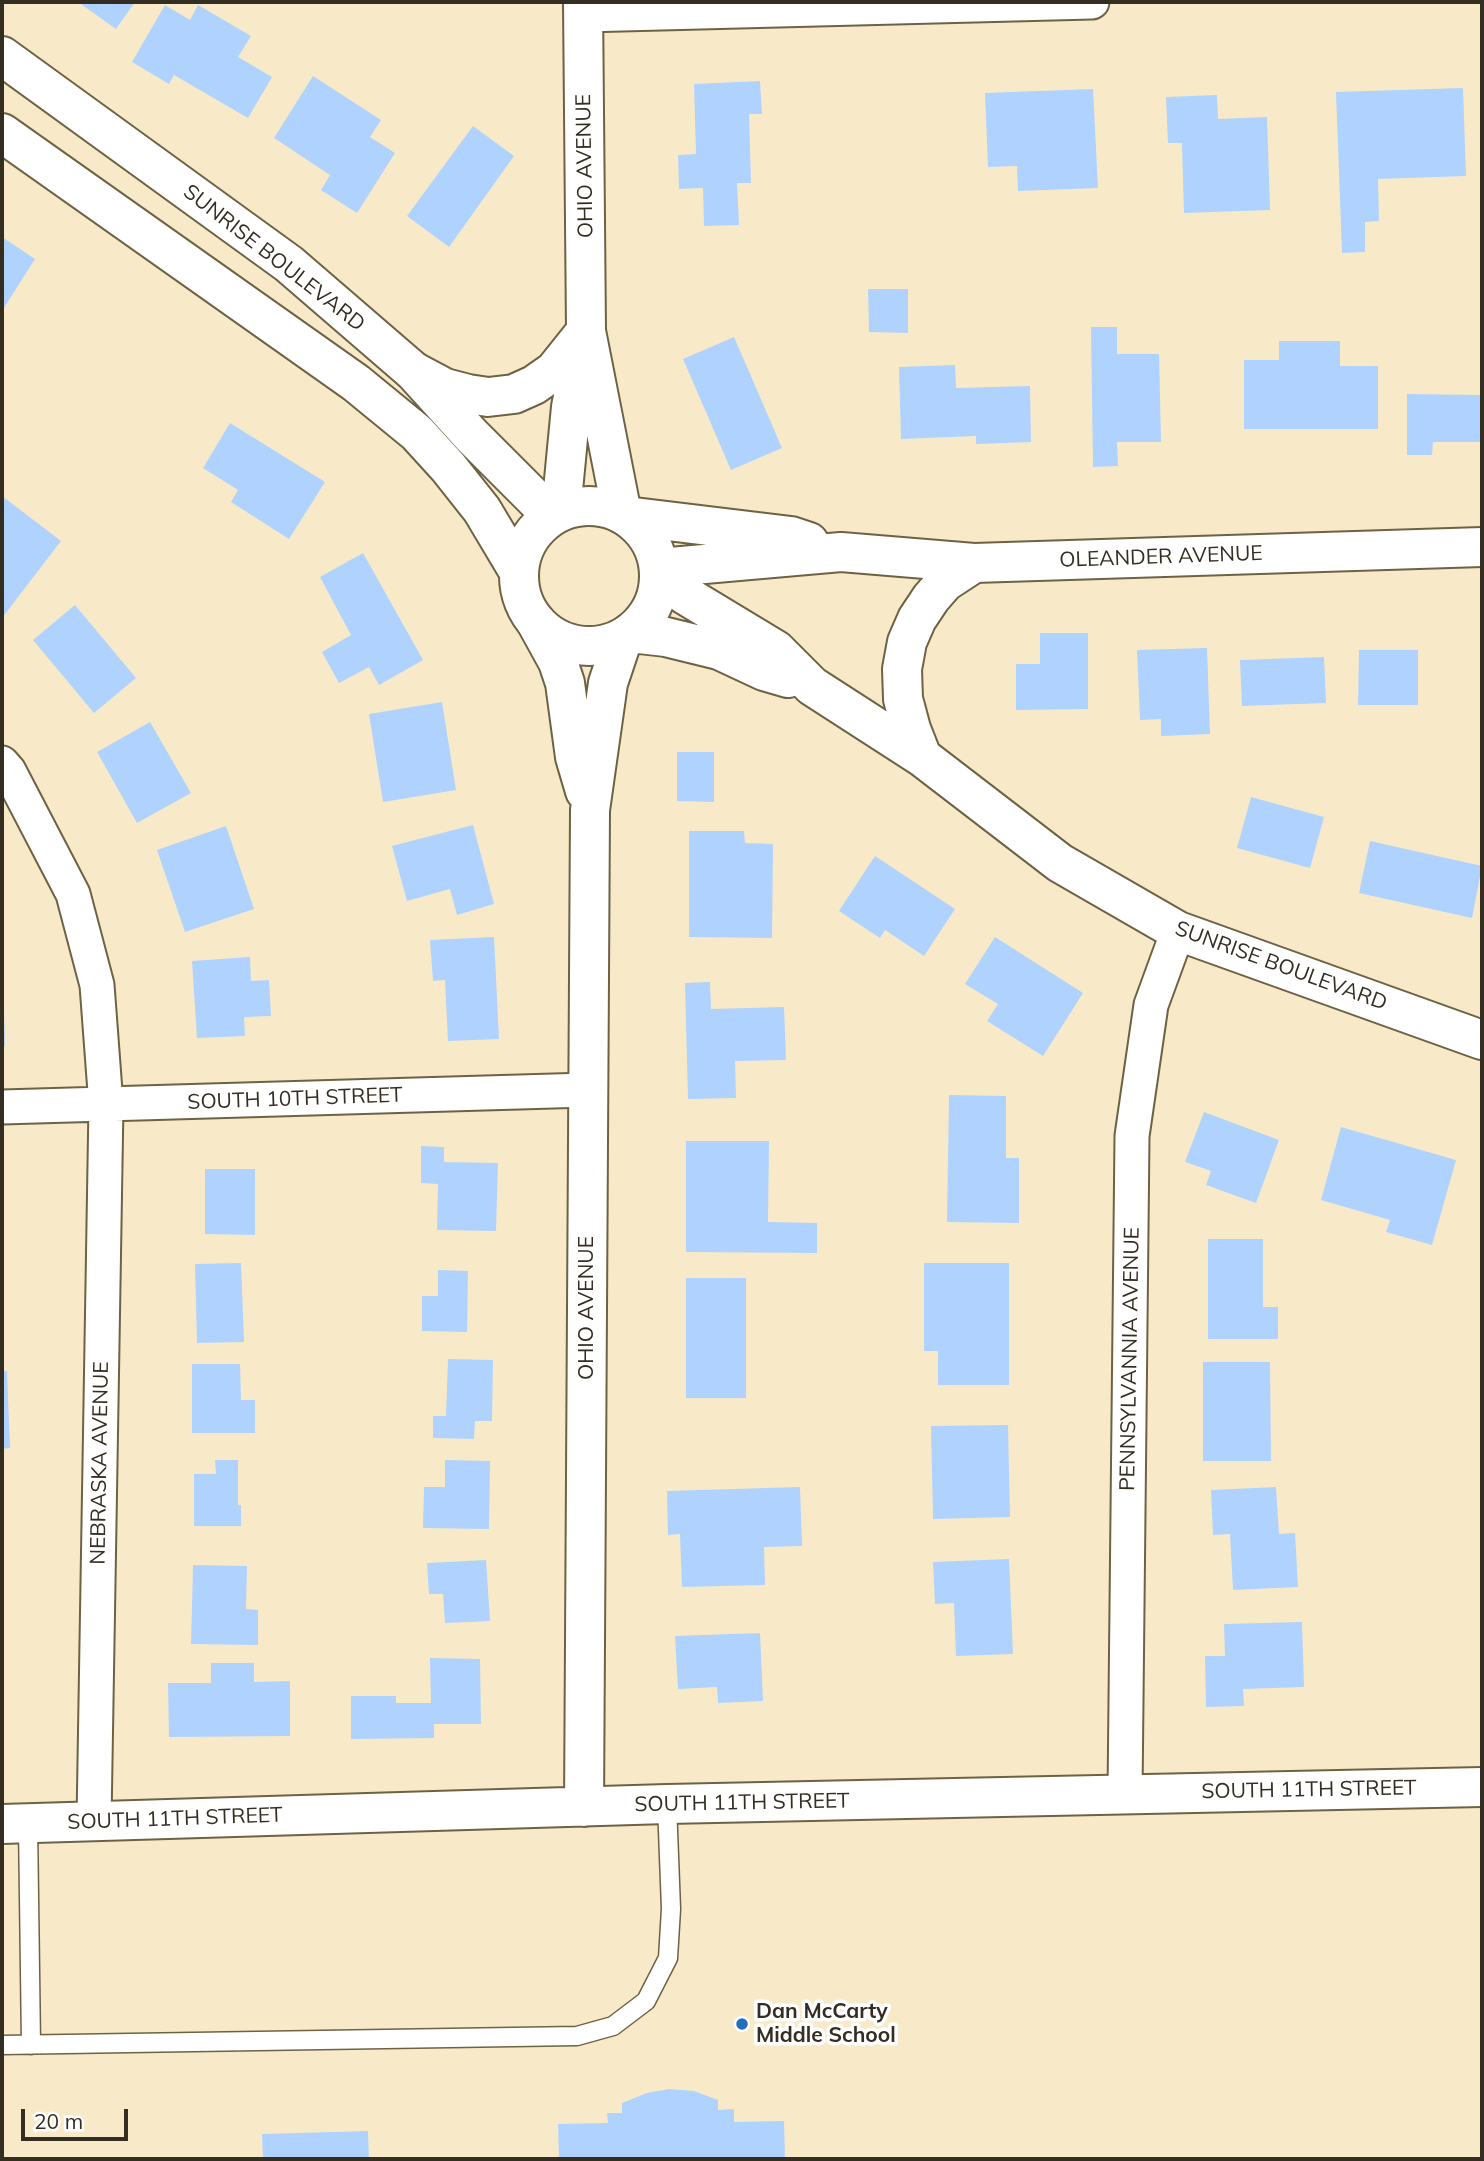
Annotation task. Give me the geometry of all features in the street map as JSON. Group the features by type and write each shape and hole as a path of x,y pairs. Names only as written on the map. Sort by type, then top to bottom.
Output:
{"street":[{"path":"583,8 1092,2"},
{"name":"OHIO AVENUE","path":"583,8 586,331 624,515"},
{"name":"SUNRISE BOULEVARD","path":"2,56 289,264 413,371 471,435 557,514"},
{"path":"2,133 356,383 417,433 482,510 519,572"},
{"path":"413,371 445,388 468,394 488,397 514,394 534,385 554,371 586,331"},
{"name":"OHIO AVENUE","path":"557,514 571,407 586,331"},
{"path":"592,506 624,515 643,530 654,548 659,572 656,598 645,618 626,636 595,645 568,643 550,634 536,622 526,607 520,590 522,555 539,526 557,514 592,506"},
{"name":"OLEANDER AVENUE","path":"624,515 792,536 841,552"},
{"name":"OLEANDER AVENUE","path":"659,572 841,552 974,563 1482,547"},
{"path":"922,757 911,729 904,699 902,669 907,642 917,619 931,598 945,582 974,563"},
{"name":"SUNRISE BOULEVARD","path":"659,572 685,595 776,650 812,686 922,757 1060,863 1178,931 1482,1040"},
{"name":"OHIO AVENUE","path":"536,622 558,662 565,683 575,757 590,810"},
{"name":"OHIO AVENUE","path":"584,1807 590,810 608,683 626,636"},
{"name":"SUNRISE BOULEVARD","path":"626,636 666,638 719,650 764,671 812,686"},
{"name":"NEBRASKA AVENUE","path":"2,764 9,771 73,894 97,985 106,1105 94,1821"},
{"name":"PENNSYLVANNIA AVENUE","path":"1125,1794 1132,1136 1151,1005 1178,931"},
{"name":"SOUTH 10TH STREET","path":"2,1107 588,1090"},
{"name":"SOUTH 11TH STREET","path":"15,1823 667,1804 1482,1787"}],"lane":[{"path":"2,2045 577,2036 613,2026 646,2001 668,1958 671,1909 667,1804"},
{"path":"15,1823 31,2045"}],"building":[{"path":"78,2 135,2 116,29"},
{"path":"165,5 190,20 198,5 251,36 238,57 272,77 248,118 174,75 169,84 132,62"},
{"path":"313,76 381,120 370,137 395,153 357,213 321,190 330,175 274,138"},
{"path":"760,81 762,114 749,114 751,183 737,183 739,225 704,226 703,188 679,189 678,155 696,154 694,84"},
{"path":"1463,88 1466,176 1378,179 1379,221 1365,222 1365,252 1342,253 1336,92"},
{"path":"1093,89 1098,188 1018,191 1017,166 988,167 985,93"},
{"path":"1217,95 1218,119 1267,117 1270,210 1184,213 1182,143 1168,143 1166,97"},
{"path":"473,126 514,156 449,247 407,216"},
{"path":"2,237 35,259 2,311"},
{"path":"868,289 908,289 908,333 869,332"},
{"path":"1091,327 1117,327 1117,354 1159,354 1161,442 1117,442 1118,466 1093,467"},
{"path":"734,337 782,448 731,470 683,359"},
{"path":"1279,341 1340,341 1340,366 1378,366 1378,429 1244,429 1244,360 1279,360"},
{"path":"955,365 956,388 1030,386 1031,442 976,444 976,436 901,439 899,367"},
{"path":"1407,394 1482,395 1482,442 1433,442 1432,455 1407,455"},
{"path":"230,423 325,482 289,539 231,502 238,490 203,468"},
{"path":"2,496 61,541 2,618"},
{"path":"363,553 423,660 379,685 369,667 339,683 322,652 351,635 320,577"},
{"path":"75,605 136,678 94,713 33,640"},
{"path":"1040,633 1088,633 1088,709 1016,710 1016,664 1040,664"},
{"path":"1207,648 1210,734 1161,736 1161,719 1140,720 1137,650"},
{"path":"1359,650 1418,650 1418,705 1358,705"},
{"path":"1324,657 1326,703 1242,706 1240,660"},
{"path":"442,702 456,790 383,802 369,714"},
{"path":"150,722 191,793 137,823 97,752"},
{"path":"677,752 714,752 714,802 677,801"},
{"path":"1251,797 1324,817 1310,868 1237,848"},
{"path":"473,825 494,904 457,915 450,889 407,901 392,846"},
{"path":"226,826 254,909 185,932 157,850"},
{"path":"689,831 744,831 745,843 773,844 772,938 689,937"},
{"path":"1370,841 1482,866 1472,918 1359,893"},
{"path":"875,856 955,909 924,956 885,930 880,938 839,911"},
{"path":"494,937 499,1039 448,1041 445,980 433,981 430,940"},
{"path":"995,937 1083,993 1043,1056 987,1021 998,1004 965,984"},
{"path":"250,957 251,981 269,980 271,1016 244,1017 245,1036 197,1038 192,961"},
{"path":"710,982 711,1009 784,1007 786,1060 735,1061 736,1098 688,1099 685,983"},
{"path":"4,1007 5,1046 2,1046"},
{"path":"949,1095 1006,1096 1006,1158 1019,1158 1019,1223 947,1222"},
{"path":"1204,1112 1279,1140 1256,1203 1206,1185 1211,1171 1185,1162"},
{"path":"1341,1127 1456,1160 1432,1245 1386,1232 1390,1220 1321,1200"},
{"path":"686,1141 769,1141 768,1222 817,1223 817,1253 686,1252"},
{"path":"421,1146 444,1147 444,1162 498,1163 496,1231 437,1230 438,1184 421,1183"},
{"path":"205,1169 255,1169 255,1235 205,1234"},
{"path":"1208,1239 1263,1239 1263,1307 1278,1307 1278,1339 1208,1339"},
{"path":"241,1263 244,1342 197,1343 195,1264"},
{"path":"924,1263 1009,1263 1009,1385 938,1385 938,1351 924,1351"},
{"path":"438,1270 468,1271 467,1332 422,1331 422,1296 438,1296"},
{"path":"686,1278 746,1278 746,1398 686,1398"},
{"path":"448,1359 493,1360 492,1421 475,1421 474,1439 433,1438 433,1416 446,1416"},
{"path":"1203,1362 1270,1362 1271,1461 1203,1461"},
{"path":"192,1364 240,1364 241,1400 255,1400 255,1433 192,1433"},
{"path":"2,1371 7,1371 10,1448 2,1449"},
{"path":"1008,1425 1010,1517 933,1519 931,1426"},
{"path":"215,1460 238,1460 241,1526 194,1526 194,1474 216,1474"},
{"path":"445,1460 490,1461 489,1529 423,1528 424,1487 445,1487"},
{"path":"800,1487 802,1546 764,1547 765,1585 682,1587 680,1534 668,1535 667,1491"},
{"path":"1276,1487 1279,1534 1295,1533 1298,1587 1233,1590 1230,1534 1213,1535 1211,1490"},
{"path":"1009,1559 1013,1654 956,1656 954,1603 935,1604 933,1562"},
{"path":"486,1560 490,1621 445,1623 443,1594 429,1594 427,1563"},
{"path":"193,1565 247,1566 246,1609 258,1610 258,1645 191,1644"},
{"path":"1302,1622 1304,1687 1243,1689 1244,1706 1206,1707 1205,1656 1225,1656 1224,1624"},
{"path":"760,1633 763,1701 718,1703 717,1687 678,1689 675,1636"},
{"path":"430,1658 480,1659 481,1724 434,1724 434,1738 351,1739 351,1696 396,1696 396,1703 431,1703"},
{"path":"211,1663 254,1663 254,1682 290,1681 290,1736 169,1737 168,1683 211,1683"},
{"path":"669,2089 694,2091 718,2100 718,2110 734,2109 734,2122 784,2121 785,2159 559,2159 558,2124 608,2123 607,2113 622,2113 622,2103 647,2093"},
{"path":"368,2131 369,2159 263,2159 262,2134"}],"place":[{"name":"Dan McCarty Middle School","path":"742,2024"}]}
